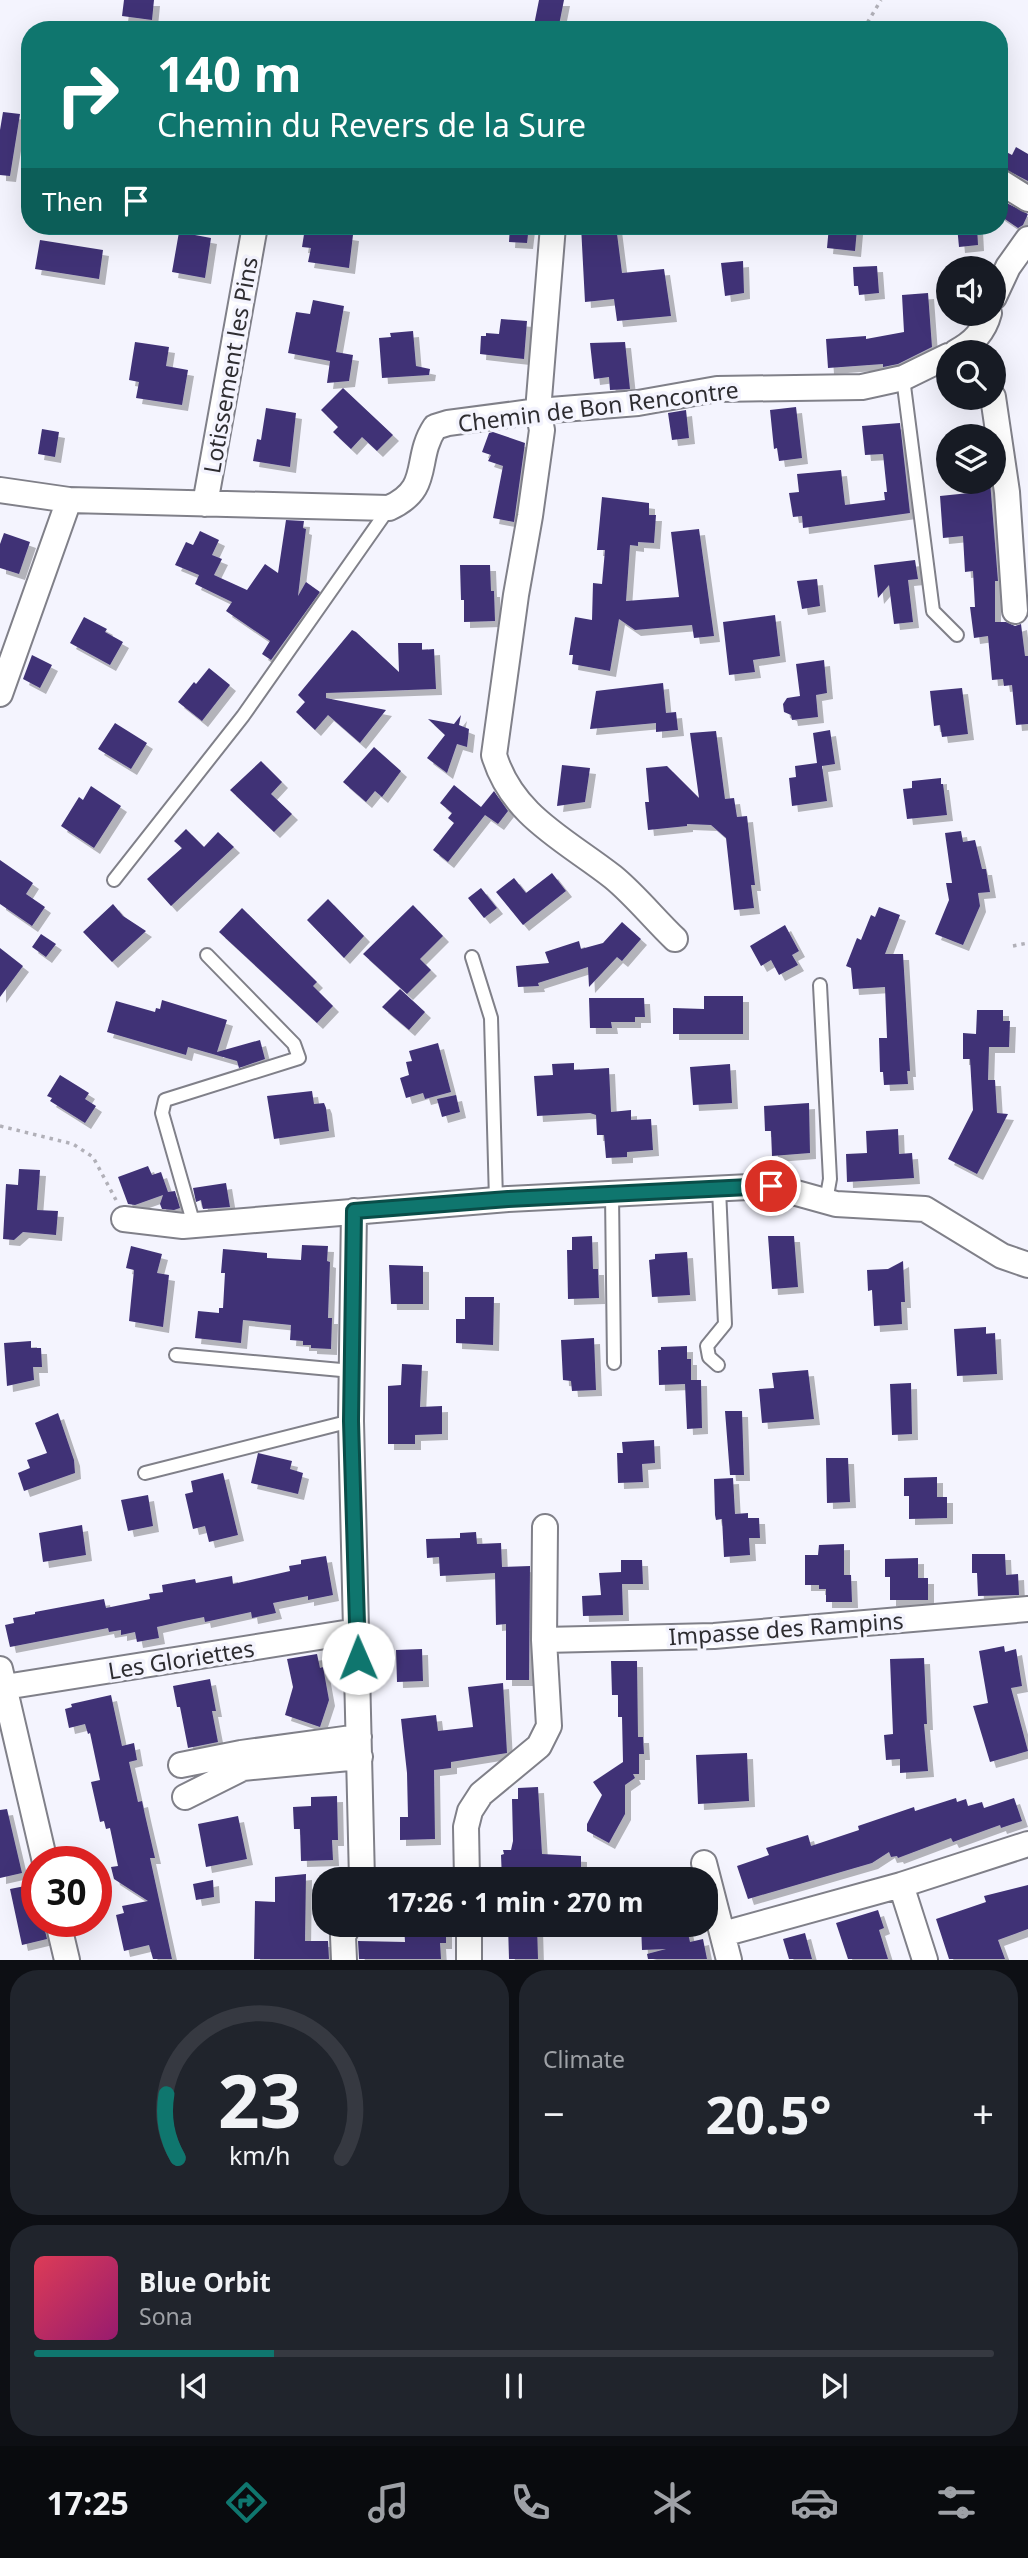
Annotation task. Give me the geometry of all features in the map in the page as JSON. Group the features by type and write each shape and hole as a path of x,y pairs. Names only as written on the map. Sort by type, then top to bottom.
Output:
{"street":[{"path":"1008,187 1028,199"},
{"name":"Lotissement les Pins","path":"205,504 253,235"},
{"path":"552,235 538,411 542,430 494,755 501,778 521,805 569,848 614,878 675,939"},
{"path":"1006,271 1028,239"},
{"name":"Chemin de Bon Rencontre","path":"389,508 402,502 414,491 428,438 435,427 538,411 639,403 717,389 862,387 903,378 936,362"},
{"path":"995,410 1007,492 1015,611"},
{"path":"0,490 69,500 120,499 205,504 389,508"},
{"path":"0,694 69,500"},
{"path":"124,1219 194,1225 496,1200 771,1186 826,1201 925,1209 1002,1256 1028,1265"},
{"path":"354,1211 351,1421 362,1867"},
{"path":"467,1867 466,1827 470,1811 481,1794 539,1746 548,1726 544,1640 545,1527"},
{"name":"Impasse des Rampins","path":"544,1640 715,1636 1028,1609"},
{"name":"Les Gloriettes","path":"2,1678 357,1631"},
{"path":"2,1678 41,1846"},
{"path":"181,1765 241,1753 359,1747"},
{"path":"185,1797 243,1768 359,1747"},
{"path":"723,1934 901,1885 1028,1844"},
{"path":"704,1863 729,1959"},
{"path":"901,1885 925,1959"},
{"path":"62,1937 67,1959"},
{"path":"343,1937 344,1959"},
{"path":"469,1937 469,1959"}],"lane":[{"path":"903,378 933,611 957,635"},
{"path":"114,880 243,716 389,508"},
{"path":"194,1225 162,1114 165,1100 299,1058 294,1044 207,955"},
{"path":"472,957 491,1018 496,1200"},
{"path":"820,985 830,1180 826,1201"},
{"path":"718,1365 709,1357 708,1346 725,1324 719,1189"},
{"path":"612,1194 614,1363"},
{"path":"176,1355 352,1371"},
{"path":"145,1473 351,1421"}],"path":[{"path":"868,21 881,0"},
{"path":"1013,946 1028,943"},
{"path":"0,1126 73,1144 93,1157 112,1189 124,1219"}],"building":[{"path":"124,0 154,0 152,20 122,16"},
{"path":"539,0 564,0 560,21 535,21"},
{"path":"3,112 20,114 10,176 0,175 0,130"},
{"path":"1016,147 1028,154 1028,181 1008,171 1008,153 1012,155"},
{"path":"1008,204 1028,214 1023,225 1018,228 1008,221"},
{"path":"178,235 211,238 205,278 172,272"},
{"path":"304,235 353,235 349,268 308,262 311,248 302,247"},
{"path":"509,235 528,235 527,243 509,242"},
{"path":"581,235 617,235 622,273 664,269 671,316 617,321 614,299 585,302"},
{"path":"828,235 856,235 855,251 827,248"},
{"path":"958,235 977,235 978,245 959,247"},
{"path":"40,240 103,250 99,279 35,269"},
{"path":"743,261 744,293 725,296 721,263"},
{"path":"877,266 879,293 859,295 858,286 854,286 853,267"},
{"path":"928,293 932,347 898,364 883,367 883,364 828,368 826,339 866,336 866,339 904,332 902,295"},
{"path":"313,300 344,306 336,352 353,355 349,381 327,383 330,361 288,353 296,312 310,314"},
{"path":"501,319 527,321 524,359 480,354 481,336 486,336 486,333 499,334"},
{"path":"413,331 416,366 430,369 429,375 382,378 379,338 391,337 390,333"},
{"path":"135,342 169,347 166,366 188,370 182,405 136,398 139,382 129,380"},
{"path":"625,342 630,389 610,390 609,377 594,379 590,343"},
{"path":"343,388 393,435 377,451 362,437 351,449 333,432 338,427 321,410"},
{"path":"796,407 802,458 779,461 777,448 774,449 770,410"},
{"path":"266,408 296,413 290,467 253,461 257,439 261,440"},
{"path":"686,410 689,438 672,440 668,413"},
{"path":"900,423 910,513 803,528 802,516 793,517 789,493 799,492 797,474 841,470 845,505 885,500 884,492 887,492 883,454 865,455 862,426"},
{"path":"42,429 59,432 55,457 38,454"},
{"path":"489,433 525,443 514,522 493,518 503,466 488,461 491,455 482,452"},
{"path":"991,494 998,581 995,581 995,622 1006,622 1015,626 1021,624 1025,656 1028,656 1028,724 1016,725 1012,685 1004,686 1003,679 992,680 988,636 974,638 970,607 975,607 973,571 965,572 963,536 943,538 940,496"},
{"path":"602,497 649,503 649,515 656,515 654,543 638,542 638,546 630,545 626,601 679,597 671,532 699,529 714,636 694,638 692,625 635,630 619,619 610,671 572,664 573,655 569,655 575,617 592,620 593,583 602,584 605,550 597,550"},
{"path":"286,520 304,521 303,528 306,529 298,596 306,582 320,592 271,660 262,654 270,641 226,611 232,602 195,584 199,575 175,565 186,542 193,545 200,531 219,540 212,555 222,559 214,575 247,590 265,564 278,573"},
{"path":"4,533 30,542 19,574 0,568 0,544"},
{"path":"915,560 918,579 908,580 913,622 894,624 889,585 878,598 874,565"},
{"path":"460,565 490,565 495,621 464,622"},
{"path":"817,579 820,606 802,609 797,581"},
{"path":"775,615 780,656 753,660 755,672 729,675 723,622"},
{"path":"84,617 107,629 105,632 123,642 110,665 70,643"},
{"path":"352,630 399,672 398,643 422,643 422,650 434,649 436,689 326,693 326,698 386,710 360,743 328,715 315,730 296,712 305,702 298,695"},
{"path":"32,655 52,665 40,688 23,679"},
{"path":"824,660 827,693 816,695 818,717 792,720 791,715 784,712 783,704 787,698 800,696 796,664"},
{"path":"209,668 230,685 202,721 178,702"},
{"path":"663,683 666,713 676,712 678,730 656,732 656,723 590,729 596,691"},
{"path":"962,688 968,734 942,737 940,725 934,726 930,691"},
{"path":"461,715 459,725 469,729 467,747 457,744 447,773 427,758 445,735 428,719 454,724"},
{"path":"115,723 147,743 131,769 98,749"},
{"path":"830,730 835,764 822,766 827,801 792,806 789,778 796,777 795,766 817,763 813,733"},
{"path":"716,731 725,799 734,798 737,817 747,816 755,885 751,885 754,908 734,910 726,838 711,825 687,824 648,830 646,768 667,766 699,798 690,733"},
{"path":"374,747 401,771 382,797 375,791 366,802 343,782"},
{"path":"261,761 282,782 271,794 292,814 274,832 230,790"},
{"path":"562,765 590,768 585,802 557,806"},
{"path":"941,778 947,815 907,819 903,789 912,788 912,781"},
{"path":"454,785 481,807 494,791 508,811 498,824 485,815 448,862 433,850 454,823 448,818 452,813 440,803"},
{"path":"91,786 121,806 94,848 61,826 79,797 83,800"},
{"path":"186,829 204,847 218,832 234,847 171,906 147,879 182,848 174,841"},
{"path":"961,831 963,842 975,840 982,869 986,869 990,892 978,893 980,906 963,945 935,934 949,900 946,883 952,883 945,833"},
{"path":"0,860 33,883 26,894 45,907 32,926 0,904"},
{"path":"552,873 566,891 523,925 496,892 514,878 526,893"},
{"path":"481,888 497,908 484,918 468,898"},
{"path":"328,899 364,936 344,958 307,920"},
{"path":"113,904 123,916 146,931 112,962 83,932"},
{"path":"413,905 443,936 420,959 431,970 407,994 363,954"},
{"path":"879,907 900,915 885,954 903,954 910,1071 907,1071 908,1084 884,1085 883,1072 880,1072 879,1038 887,1038 885,987 853,989 851,968 846,966 857,938 861,940 871,915 875,917"},
{"path":"242,908 317,982 313,986 333,1006 317,1023 219,932"},
{"path":"622,922 641,939 622,961 617,957 589,987 588,967 538,983 539,986 518,987 516,966 549,963 545,952 579,941 581,949 603,943"},
{"path":"785,925 799,951 792,955 798,965 779,975 771,960 761,966 750,946"},
{"path":"41,934 56,944 46,957 32,947"},
{"path":"0,948 23,966 0,997"},
{"path":"400,989 425,1012 409,1030 382,1007"},
{"path":"704,996 743,996 743,1034 673,1034 673,1008 704,1009"},
{"path":"589,998 644,998 645,1017 635,1017 635,1022 611,1022 612,1028 590,1028"},
{"path":"162,1000 227,1020 217,1052 260,1040 265,1059 239,1068 237,1061 188,1047 186,1055 107,1032 116,1001 155,1012 156,1008 160,1009"},
{"path":"977,1010 1003,1010 1003,1021 1010,1021 1009,1047 989,1047 988,1080 995,1080 997,1113 1008,1114 977,1174 948,1159 973,1110 970,1059 963,1059 963,1033 976,1034"},
{"path":"438,1043 451,1092 425,1099 423,1093 406,1098 400,1078 409,1075 406,1062 412,1061 409,1051"},
{"path":"574,1063 574,1070 609,1068 611,1112 631,1110 631,1120 651,1119 653,1150 627,1152 627,1157 606,1158 604,1135 597,1135 596,1115 590,1113 537,1116 534,1076 553,1075 552,1064"},
{"path":"730,1064 732,1103 693,1105 690,1067"},
{"path":"60,1075 89,1093 85,1099 96,1106 85,1123 50,1101 52,1098 47,1096"},
{"path":"312,1091 314,1104 324,1103 329,1131 274,1139 267,1096"},
{"path":"456,1095 460,1112 442,1117 437,1099"},
{"path":"809,1103 810,1153 772,1156 771,1131 765,1131 764,1106"},
{"path":"898,1129 899,1154 912,1153 914,1178 847,1182 846,1154 867,1153 866,1131"},
{"path":"148,1166 152,1175 161,1172 168,1192 175,1191 180,1208 162,1209 160,1204 163,1195 135,1205 128,1204 118,1177"},
{"path":"19,1169 40,1170 37,1210 58,1211 56,1235 23,1232 14,1240 3,1239 6,1184 18,1185"},
{"path":"226,1183 230,1207 203,1209 201,1200 196,1202 193,1188"},
{"path":"592,1236 593,1269 598,1269 599,1298 568,1299 567,1250 572,1250 572,1237"},
{"path":"768,1236 794,1236 798,1287 772,1289"},
{"path":"302,1245 328,1246 331,1349 311,1348 311,1345 303,1345 303,1341 290,1340 291,1325 243,1320 241,1343 195,1338 198,1311 219,1313 219,1308 223,1308 223,1249 267,1253 267,1258 301,1260"},
{"path":"131,1246 162,1254 157,1273 169,1275 163,1327 129,1321 134,1270 126,1268"},
{"path":"687,1252 690,1295 652,1297 649,1260 655,1259 655,1254"},
{"path":"903,1261 905,1302 901,1302 902,1324 874,1326 872,1290 868,1291 867,1270 888,1269"},
{"path":"389,1265 423,1266 423,1304 391,1304"},
{"path":"465,1297 494,1297 493,1345 456,1343 456,1319 465,1319"},
{"path":"986,1327 986,1334 995,1333 997,1374 957,1376 954,1329"},
{"path":"594,1338 596,1390 572,1391 571,1381 563,1380 561,1340"},
{"path":"31,1341 31,1348 41,1348 42,1367 33,1367 34,1380 7,1386 4,1343"},
{"path":"687,1346 687,1359 691,1359 691,1380 701,1380 702,1428 687,1429 685,1384 659,1385 658,1350 661,1350 661,1347"},
{"path":"402,1364 422,1365 420,1407 442,1406 442,1434 415,1435 415,1444 388,1444 388,1386 401,1385"},
{"path":"808,1370 814,1419 762,1423 759,1389 774,1388 772,1373"},
{"path":"911,1383 912,1434 892,1435 890,1384"},
{"path":"725,1411 742,1411 744,1475 730,1475"},
{"path":"58,1413 74,1460 75,1473 24,1491 18,1473 30,1468 27,1460 47,1453 35,1423"},
{"path":"654,1440 655,1463 642,1464 643,1482 618,1483 617,1453 623,1453 622,1442"},
{"path":"258,1453 292,1461 290,1469 303,1473 298,1494 251,1483"},
{"path":"826,1458 848,1458 850,1502 827,1503"},
{"path":"223,1473 238,1535 209,1542 205,1526 193,1529 185,1494 193,1492 191,1481"},
{"path":"937,1477 937,1497 947,1497 947,1518 909,1519 909,1496 904,1496 904,1478"},
{"path":"733,1478 735,1514 748,1513 748,1518 759,1518 760,1538 749,1538 750,1555 724,1557 722,1519 716,1520 715,1515 714,1479"},
{"path":"148,1495 153,1526 128,1531 121,1500"},
{"path":"82,1525 86,1555 43,1562 39,1533"},
{"path":"476,1532 477,1544 501,1543 502,1567 530,1566 529,1680 506,1680 506,1624 496,1625 495,1573 440,1576 439,1557 427,1558 426,1539 460,1538 460,1533"},
{"path":"844,1544 844,1575 851,1575 852,1602 826,1602 826,1589 819,1589 819,1585 805,1585 805,1555 818,1555 819,1545"},
{"path":"972,1554 1005,1554 1006,1575 1018,1574 1019,1595 978,1596 977,1573 972,1573"},
{"path":"326,1556 333,1595 308,1600 308,1596 273,1603 276,1613 252,1618 251,1612 205,1622 204,1617 184,1621 157,1627 159,1638 137,1642 135,1632 121,1635 121,1630 109,1632 108,1628 10,1647 5,1625 14,1623 13,1618 104,1599 106,1608 150,1599 149,1594 163,1592 162,1585 195,1579 196,1583 232,1576 233,1584 290,1571 289,1566 301,1564 301,1560"},
{"path":"918,1558 918,1578 928,1578 928,1600 890,1600 890,1577 885,1577 885,1559"},
{"path":"621,1560 642,1560 643,1584 622,1584 623,1615 583,1616 582,1596 601,1595 599,1573 621,1572"},
{"path":"1004,1646 1005,1652 1016,1649 1022,1686 1011,1688 1028,1751 990,1762 973,1706 988,1703 979,1651"},
{"path":"422,1649 423,1681 397,1682 396,1650"},
{"path":"317,1654 320,1668 323,1667 329,1700 320,1727 285,1715 293,1687 287,1659"},
{"path":"924,1658 927,1724 924,1724 928,1771 900,1773 900,1759 886,1760 884,1735 893,1734 890,1659"},
{"path":"611,1661 637,1661 638,1737 643,1737 644,1754 639,1754 639,1774 633,1774 635,1778 625,1785 625,1814 609,1843 587,1831 587,1824 602,1795 593,1782 623,1762 622,1717 618,1717 618,1695 612,1695"},
{"path":"210,1679 218,1742 188,1748 173,1686"},
{"path":"503,1683 507,1753 451,1762 451,1768 434,1770 435,1839 400,1840 400,1817 408,1817 407,1773 401,1719 436,1715 438,1731 473,1727 468,1687"},
{"path":"111,1695 122,1746 134,1743 137,1760 129,1762 138,1802 142,1801 155,1858 150,1858 172,1959 153,1959 149,1945 124,1951 116,1915 124,1913 122,1906 148,1901 114,1879 112,1867 118,1866 110,1828 106,1829 104,1821 100,1822 91,1782 100,1780 90,1733 88,1734 85,1724 69,1728 65,1709 72,1707 71,1704"},
{"path":"747,1753 749,1801 698,1804 696,1755"},
{"path":"538,1787 542,1854 581,1856 581,1867 501,1867 503,1850 511,1850 513,1841 512,1799 518,1799 518,1788"},
{"path":"337,1796 338,1840 332,1840 333,1860 301,1861 300,1829 294,1829 293,1807 311,1806 311,1797"},
{"path":"956,1798 957,1802 966,1799 968,1806 982,1802 984,1808 1014,1798 1022,1821 1001,1828 1000,1825 953,1842 951,1838 898,1858 891,1857 889,1852 872,1863 748,1899 737,1866 769,1855 766,1848 808,1835 811,1846 914,1807 915,1811"},
{"path":"7,1809 21,1873 0,1878 0,1810"},
{"path":"238,1816 247,1859 206,1867 198,1824"},
{"path":"306,1874 305,1941 328,1941 329,1959 254,1959 255,1901 275,1902 275,1877"},
{"path":"213,1880 214,1897 196,1900 193,1884"},
{"path":"1028,1885 1028,1929 998,1940 1005,1959 949,1959 936,1919 986,1902 984,1896"},
{"path":"21,1887 21,1937 47,1939 22,1945 10,1889"},
{"path":"878,1910 884,1928 879,1930 888,1959 848,1959 836,1923"},
{"path":"805,1933 812,1959 789,1959 783,1939"},
{"path":"405,1937 446,1937 446,1943 440,1943 441,1959 359,1959 358,1941 405,1942"},
{"path":"508,1937 537,1937 538,1959 509,1959"},
{"path":"641,1937 689,1937 690,1942 703,1939 707,1959 648,1959 647,1954 666,1949 642,1950"}],"route":[{"path":"358,1658 351,1421 354,1211 508,1199 771,1186"}]}
